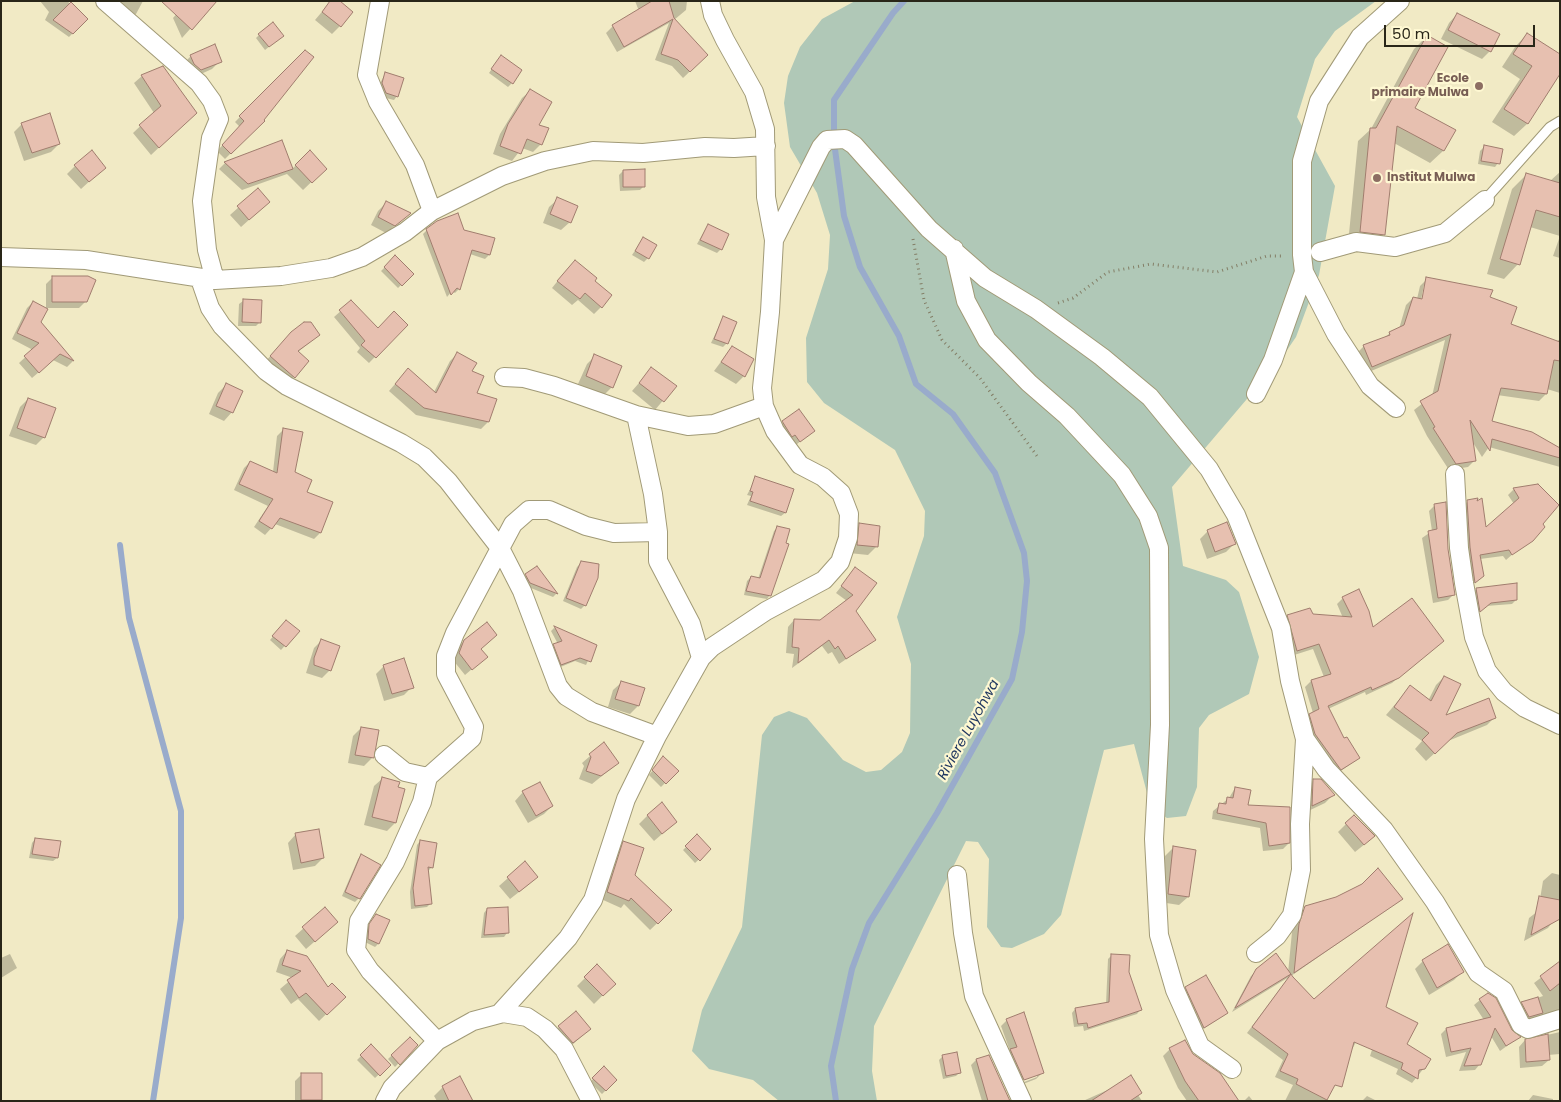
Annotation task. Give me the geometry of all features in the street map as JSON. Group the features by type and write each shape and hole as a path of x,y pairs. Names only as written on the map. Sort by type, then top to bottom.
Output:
{"street":[{"path":"104,1 199,83 212,101 219,119 211,138 202,201 210,308 222,326 266,371 287,386 355,419 424,457 448,481 500,548 522,592 558,686 566,696 592,712 657,736"},
{"path":"380,1 367,74 378,102 415,166 432,211"},
{"path":"500,1013 568,938 593,900 626,799 657,736 701,658 712,647 766,611 824,580 840,562 848,538 849,514 841,493 823,477 800,465 780,439 764,406 762,388 770,312 774,240 766,197 765,129 754,92 725,40 713,15 710,1"},
{"path":"1256,394 1273,360 1303,263 1302,161 1319,102 1360,37 1400,1"},
{"path":"774,240 789,214 813,158 827,140 845,139 854,146 929,229 985,278 1036,310 1102,356 1150,397 1209,468 1236,515 1281,628 1290,681 1305,739 1300,824 1301,870 1292,915 1277,936 1256,953"},
{"path":"1,257 86,260 207,280 281,276 331,268 362,257 405,232 432,211 502,176 545,161 594,150 643,153 704,147 766,146"},
{"path":"1320,252 1356,242 1395,247 1445,233 1485,200"},
{"path":"954,249 966,301 987,340 1029,384 1067,416 1122,475 1148,516 1159,548 1160,724 1154,839 1159,934 1175,990 1200,1046 1232,1068"},
{"path":"1303,263 1336,334 1370,386 1396,408"},
{"path":"504,377 524,378 554,386 636,415 688,426 714,424 764,406"},
{"path":"636,415 653,494 658,532 658,561 690,624 701,658"},
{"path":"1455,474 1459,548 1464,583 1474,638 1487,671 1511,697 1525,708 1560,725"},
{"path":"437,1041 370,971 356,950 359,920 395,862 422,802 428,777 472,738 474,727 446,674 446,656 455,633 512,524 529,510 549,510 586,526 614,533 658,532"},
{"path":"1305,739 1326,769 1384,830 1435,902 1478,973 1504,991 1520,1025 1528,1029 1560,1019"},
{"path":"384,755 405,772 428,777"},
{"path":"957,875 963,933 974,996 1022,1101"},
{"path":"385,1101 392,1088 437,1041 472,1021 500,1013 527,1017 545,1029 564,1049 591,1101"}],"lane":[{"path":"1485,200 1550,127 1560,121"}],"path":[{"path":"907,206 924,300 942,340 980,378 1037,456"},
{"path":"1036,310 1073,298 1108,272 1151,264 1217,272 1267,256 1303,263"}],"green space":[{"path":"855,1 1376,1 1335,31 1315,59 1297,117 1335,186 1319,275 1296,337 1281,359 1172,487 1183,566 1226,580 1239,592 1259,657 1249,694 1209,715 1199,728 1197,787 1186,816 1167,818 1151,808 1134,744 1104,750 1061,915 1044,934 1012,948 1001,947 987,927 989,859 978,842 966,841 874,1026 872,1071 877,1101 779,1101 753,1080 709,1069 692,1051 702,1010 742,927 762,735 774,717 789,711 807,718 843,760 866,772 881,770 902,752 910,733 911,664 897,617 924,536 925,511 895,450 824,403 807,382 806,338 828,269 830,235 817,193 790,147 784,103 788,76 800,47 822,19"}],"building":[{"path":"161,1 217,1 192,30"},
{"path":"330,1 340,1 353,12 341,27 322,12"},
{"path":"652,1 669,1 674,18 708,55 690,72 678,60 661,54 673,19 624,47 612,25"},
{"path":"71,2 88,19 73,34 53,20"},
{"path":"1457,13 1500,34 1491,52 1448,30"},
{"path":"273,22 284,36 269,47 258,34"},
{"path":"1527,33 1560,54 1560,74 1528,124 1504,109 1532,66 1513,54"},
{"path":"1427,35 1448,47 1415,108 1456,130 1444,151 1397,126 1385,235 1360,232 1370,128 1376,128"},
{"path":"215,44 222,62 201,70 194,64 190,55"},
{"path":"305,50 314,57 265,121 231,154 222,145 244,121 239,116"},
{"path":"501,55 522,70 513,84 491,69"},
{"path":"163,66 197,113 159,148 139,125 161,106 141,75"},
{"path":"385,72 404,78 398,97 386,93 382,83"},
{"path":"530,89 552,102 539,125 549,128 542,145 527,139 521,154 500,146 508,124"},
{"path":"50,113 60,144 32,153 21,123"},
{"path":"282,140 293,169 248,184 224,162"},
{"path":"1484,145 1503,149 1500,164 1481,161"},
{"path":"92,150 106,168 89,182 74,165"},
{"path":"310,150 327,169 312,183 295,165"},
{"path":"645,169 645,187 623,187 623,170"},
{"path":"1526,173 1560,183 1560,217 1536,210 1520,265 1500,259"},
{"path":"258,188 270,202 249,220 237,206"},
{"path":"557,197 578,206 571,223 550,214"},
{"path":"386,201 411,213 395,226 378,217"},
{"path":"458,213 464,230 495,238 490,255 472,250 460,290 457,288 451,295 426,229 437,221"},
{"path":"708,224 729,234 722,250 700,240"},
{"path":"643,237 657,245 649,259 635,251"},
{"path":"395,255 414,274 402,286 384,267"},
{"path":"575,260 597,278 595,281 612,295 602,308 585,293 580,299 557,281"},
{"path":"52,276 88,276 96,280 87,302 52,302"},
{"path":"1426,277 1493,290 1490,297 1517,307 1511,324 1560,342 1560,361 1554,360 1547,394 1501,388 1492,421 1532,432 1560,448 1560,458 1492,439 1490,451 1470,420 1476,461 1456,464 1433,428 1435,427 1420,401 1438,391 1451,334 1372,367 1363,345 1390,335 1389,332 1404,325 1413,297 1422,299"},
{"path":"243,299 262,300 261,323 242,322"},
{"path":"351,300 378,328 394,311 408,325 376,358 361,345 365,341 339,310"},
{"path":"33,301 48,309 41,322 74,361 60,354 39,373 24,356 39,343 17,333"},
{"path":"723,316 737,322 728,344 714,339"},
{"path":"304,322 311,322 320,335 298,351 309,361 295,378 270,356 291,332"},
{"path":"732,346 754,359 745,377 721,362"},
{"path":"457,352 477,363 472,371 484,376 477,393 497,399 489,422 424,408 395,384 408,368 436,393"},
{"path":"594,354 622,366 613,388 586,376"},
{"path":"651,367 677,386 664,402 639,383"},
{"path":"226,383 243,391 233,413 216,406"},
{"path":"28,398 56,408 45,438 17,428"},
{"path":"799,409 815,431 800,442 795,435 792,437 782,421"},
{"path":"283,428 303,432 295,472 312,480 307,492 333,502 321,533 280,518 272,529 259,521 273,499 239,484 250,461 277,473"},
{"path":"755,476 794,489 786,513 750,501 753,492 750,491"},
{"path":"1538,484 1559,505 1543,524 1545,527 1533,541 1512,555 1509,550 1480,555 1484,576 1475,583 1470,547 1467,500 1478,498 1477,501 1482,498 1486,527 1519,498 1513,488"},
{"path":"1446,502 1448,549 1455,595 1438,598 1428,531 1437,529 1434,504"},
{"path":"1227,522 1236,544 1215,552 1207,530"},
{"path":"859,523 880,526 878,547 857,545"},
{"path":"777,526 790,529 786,543 789,544 771,596 746,591 751,576 760,578"},
{"path":"581,561 599,564 598,578 586,606 566,598"},
{"path":"537,566 558,594 530,583 525,574"},
{"path":"855,567 877,583 856,611 876,640 846,659 838,646 835,649 829,640 798,663 799,648 792,647 794,619 820,620 853,595 841,586"},
{"path":"1517,583 1517,600 1491,603 1480,612 1476,588"},
{"path":"1359,589 1369,611 1373,627 1412,598 1444,641 1399,678 1372,690 1371,687 1328,706 1344,738 1347,737 1360,758 1341,770 1315,734 1309,714 1319,709 1311,680 1331,674 1319,644 1297,651 1287,615 1310,608 1313,614 1352,617 1342,597"},
{"path":"286,620 300,631 286,647 272,636"},
{"path":"487,622 497,635 481,649 488,657 472,670 459,653 464,640"},
{"path":"554,626 597,645 591,662 580,658 561,665 553,644 562,641"},
{"path":"321,639 340,646 331,671 314,665 314,658"},
{"path":"404,658 414,688 392,694 383,665"},
{"path":"1444,676 1461,684 1446,715 1489,698 1496,718 1457,733 1435,754 1422,740 1429,733 1394,707 1410,685 1431,701"},
{"path":"621,681 645,688 639,706 615,699"},
{"path":"361,727 379,730 374,758 355,755"},
{"path":"604,742 619,763 601,776 586,771 591,757 589,754"},
{"path":"663,756 679,771 666,784 652,770"},
{"path":"382,777 400,782 398,787 405,789 396,823 372,817"},
{"path":"1313,779 1321,779 1335,795 1312,806"},
{"path":"540,782 553,806 536,816 522,791"},
{"path":"1235,787 1251,790 1248,805 1290,807 1290,843 1269,846 1266,823 1217,813 1219,803 1226,804 1227,797 1233,798"},
{"path":"662,802 677,822 662,834 647,815"},
{"path":"1354,815 1375,836 1364,845 1345,823"},
{"path":"319,829 324,858 301,863 295,833"},
{"path":"697,834 711,849 700,861 685,846"},
{"path":"35,838 61,841 58,858 32,854"},
{"path":"420,840 437,843 433,868 428,867 432,904 415,906 413,888"},
{"path":"623,841 644,848 635,875 672,910 658,924 631,898 629,901 607,892"},
{"path":"1173,846 1196,850 1189,897 1168,894"},
{"path":"361,854 381,865 360,899 345,892"},
{"path":"525,861 538,877 519,892 507,877"},
{"path":"1378,868 1403,899 1294,973 1299,924 1305,906 1336,897 1362,884"},
{"path":"1539,896 1560,900 1560,919 1531,935"},
{"path":"325,907 338,922 315,942 302,927"},
{"path":"508,907 509,933 484,935 487,908"},
{"path":"1413,913 1386,1007 1418,1023 1407,1044 1431,1059 1425,1069 1419,1070 1418,1079 1401,1069 1403,1063 1354,1042 1342,1087 1335,1085 1327,1100 1296,1084 1298,1079 1280,1071 1288,1054 1252,1027 1291,974 1314,999"},
{"path":"376,914 390,920 379,944 368,939 369,924"},
{"path":"1448,944 1464,972 1437,988 1422,960"},
{"path":"287,950 307,956 328,987 332,983 346,997 327,1015 306,993 299,998 287,980 301,971 282,965"},
{"path":"1276,953 1291,974 1235,1008 1256,969"},
{"path":"1111,954 1130,955 1129,972 1142,1010 1088,1028 1087,1023 1078,1024 1075,1008 1109,1002"},
{"path":"1560,961 1560,983 1550,991 1540,976"},
{"path":"597,964 616,984 603,996 584,977"},
{"path":"1206,975 1228,1013 1204,1028 1185,987"},
{"path":"1488,993 1496,998 1512,1030 1521,1037 1506,1046 1495,1028 1481,1065 1464,1066 1471,1048 1451,1052 1446,1028 1491,1017 1479,999"},
{"path":"1538,997 1543,1013 1529,1017 1521,1002"},
{"path":"576,1011 591,1029 573,1043 558,1026"},
{"path":"1024,1012 1044,1073 1024,1080 1010,1049 1017,1047 1006,1019"},
{"path":"1548,1034 1550,1060 1526,1062 1525,1039"},
{"path":"410,1037 418,1045 400,1065 391,1055"},
{"path":"1185,1040 1193,1054 1220,1073 1239,1101 1199,1101 1185,1081 1169,1048"},
{"path":"371,1044 391,1065 380,1076 360,1055"},
{"path":"957,1052 961,1073 946,1076 942,1055"},
{"path":"989,1055 1010,1101 988,1101 976,1059"},
{"path":"604,1066 617,1080 606,1091 592,1078"},
{"path":"301,1073 322,1073 322,1100 301,1100"},
{"path":"1131,1075 1142,1093 1130,1101 1091,1101"},
{"path":"460,1076 473,1101 449,1101 442,1086"}],"waterway":[{"name":"Riviere Luyohwa","path":"836,1101 831,1066 852,969 869,923 937,813 1012,679 1022,632 1027,581 1024,553 995,473 953,414 916,384 899,336 860,267 844,216 834,142 834,100 893,13 904,1"},
{"path":"120,545 129,618 181,811 181,918 153,1101"}],"place":[{"name":"Ecole primaire Mulwa","path":"1479,86"},
{"name":"Institut Mulwa","path":"1377,178"}]}
